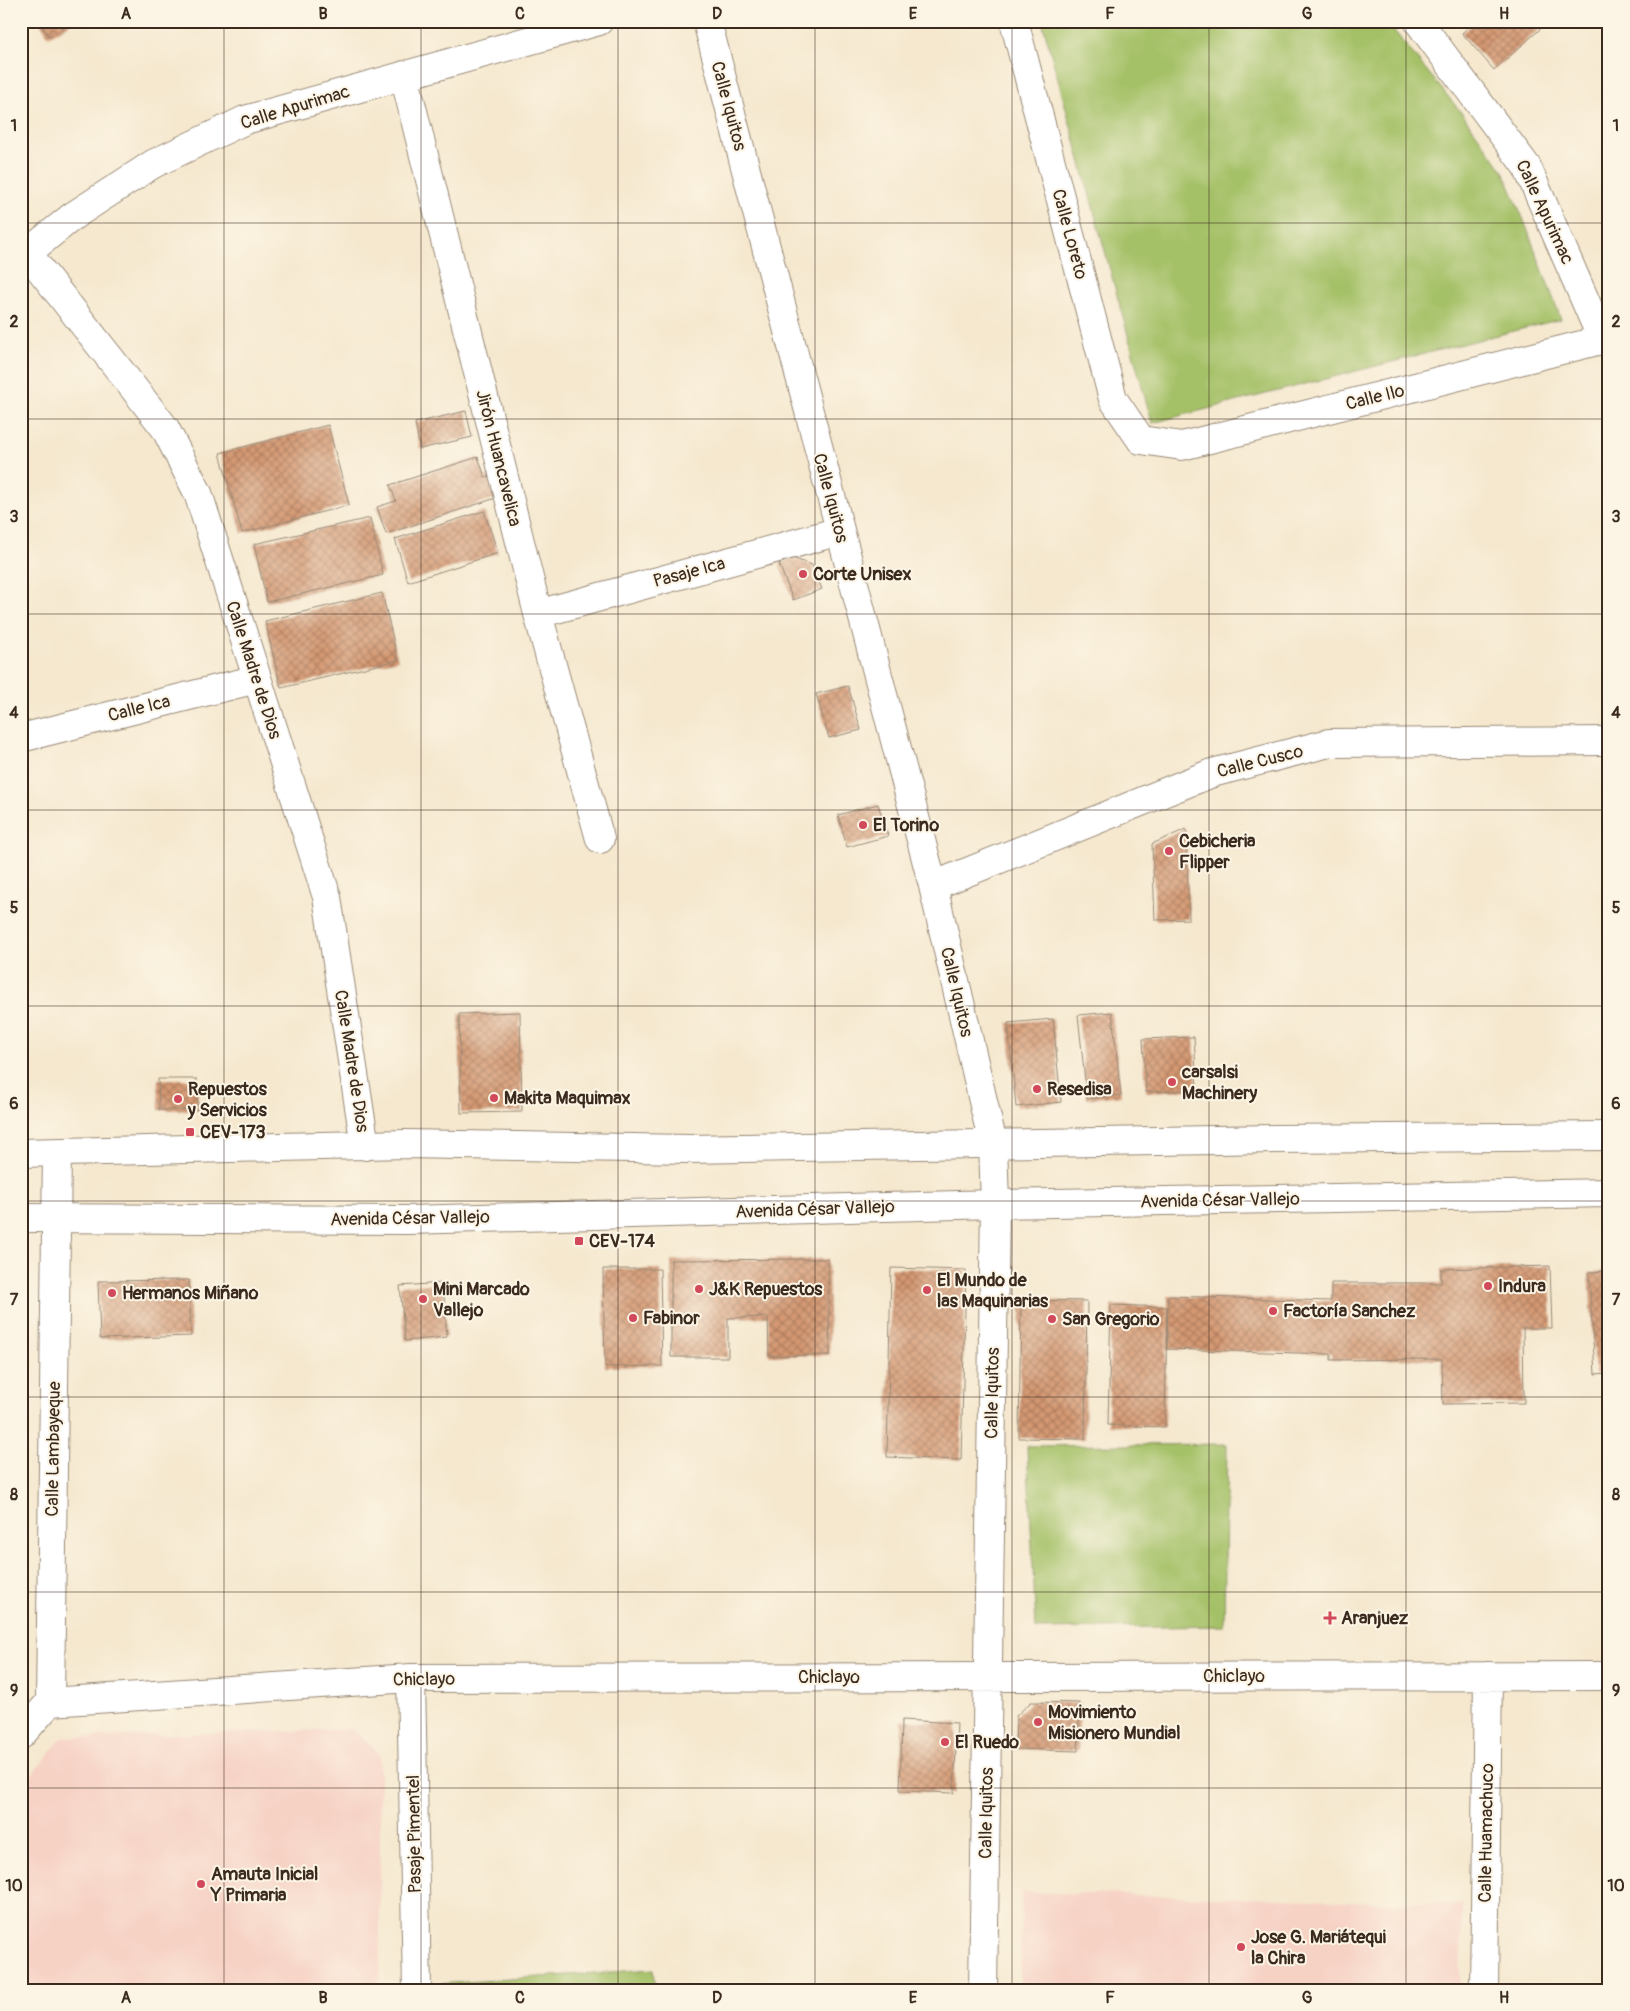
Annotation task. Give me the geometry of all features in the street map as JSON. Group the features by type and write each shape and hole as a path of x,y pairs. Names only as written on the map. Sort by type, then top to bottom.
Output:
{"street":[{"name":"Calle Apurimac","path":"23,252 73,216 153,164 237,124 404,75 600,21"},
{"name":"Calle Iquitos","path":"707,21 932,886 993,1144 995,1204 983,1990"},
{"name":"Calle Loreto","path":"1014,21 1114,399 1141,440"},
{"name":"Calle Apurimac","path":"1418,21 1527,168 1606,339"},
{"name":"Jirón Huancavelica","path":"404,75 538,614 600,839"},
{"name":"Calle Madre de Dios","path":"23,252 165,428 198,494 326,897 365,1146"},
{"name":"Calle Ilo","path":"1141,440 1182,446 1606,339"},
{"name":"Pasaje Ica","path":"538,614 840,531"},
{"name":"Calle Ica","path":"21,738 257,679"},
{"name":"Calle Cusco","path":"932,886 1212,773 1329,743 1609,741"},
{"path":"21,1153 406,1144 689,1149 1609,1136"},
{"name":"Calle Lambayeque","path":"50,1702 57,1153"},
{"name":"Avenida César Vallejo","path":"21,1218 407,1220 995,1204 1609,1193"},
{"name":"Calle Huamachuco","path":"1484,1990 1488,1676"},
{"name":"Chiclayo","path":"50,1702 412,1678 1609,1676"},
{"name":"Pasaje Pimentel","path":"412,1678 417,1990"},
{"path":"21,1735 50,1702"}],"shaded area":[{"name":"Amauta Inicial Y Primaria","path":"353,1729 380,1754 380,1981 376,1990 21,1990 21,1788 62,1738"},
{"name":"Jose G. Mariátequi la Chira","path":"1022,1892 1462,1904 1460,1990 1020,1990"}],"green space":[{"path":"1042,21 1386,21 1464,116 1503,171 1561,319 1152,423"},
{"path":"1227,1444 1224,1626 1036,1629 1027,1446"},
{"path":"653,1969 655,1990 440,1990 439,1984"}],"building":[{"path":"39,21 74,21 49,37"},
{"path":"1475,21 1546,21 1547,23 1494,70 1462,33"},
{"path":"466,411 472,437 420,449 415,423"},
{"path":"328,425 349,505 242,533 220,453"},
{"path":"478,457 485,477 489,476 496,498 386,534 377,507 396,501 390,485"},
{"path":"484,511 498,553 408,582 395,539"},
{"path":"370,518 383,575 267,602 254,544"},
{"path":"792,558 812,565 822,589 793,600 779,564"},
{"path":"382,593 398,660 281,688 265,621"},
{"path":"848,686 861,730 829,738 816,694"},
{"name":"El Torino","path":"878,804 888,836 847,847 838,815"},
{"path":"1186,829 1189,919 1155,920 1152,844"},
{"path":"520,1012 522,1112 461,1113 459,1014"},
{"path":"1112,1012 1121,1095 1087,1099 1078,1015"},
{"path":"1053,1019 1061,1102 1016,1107 1008,1023"},
{"path":"1194,1037 1197,1090 1146,1092 1143,1039"},
{"path":"158,1079 197,1079 198,1110 159,1110"},
{"path":"828,1259 830,1355 769,1356 768,1317 728,1318 728,1357 671,1357 671,1260"},
{"path":"1550,1266 1552,1328 1523,1328 1524,1403 1443,1404 1442,1359 1331,1360 1331,1354 1167,1349 1168,1296 1331,1301 1331,1283 1441,1283 1441,1269"},
{"path":"891,1268 966,1270 961,1460 887,1457"},
{"name":"Fabinor","path":"603,1269 660,1269 662,1366 605,1367"},
{"path":"1609,1271 1609,1373 1595,1374 1589,1272"},
{"path":"189,1280 191,1336 100,1339 98,1281"},
{"path":"443,1283 447,1337 405,1341 400,1286"},
{"path":"1021,1300 1087,1301 1085,1439 1019,1438"},
{"path":"1111,1305 1167,1307 1165,1427 1108,1425"},
{"path":"1031,1702 1080,1703 1078,1751 1015,1749 1016,1716"},
{"path":"902,1720 957,1723 954,1793 900,1791"}],"place":[{"name":"Corte Unisex","path":"803,574"},
{"name":"El Torino","path":"863,825"},
{"name":"Cebicheria Flipper","path":"1169,851"},
{"name":"carsalsi Machinery","path":"1172,1082"},
{"name":"Resedisa","path":"1037,1089"},
{"name":"Makita Maquimax","path":"494,1098"},
{"name":"Repuestos y Servicios","path":"178,1099"},
{"name":"CEV-173","path":"190,1132"},
{"name":"CEV-174","path":"579,1241"},
{"name":"Indura","path":"1488,1286"},
{"name":"J&K Repuestos","path":"699,1289"},
{"name":"El Mundo de las Maquinarias","path":"927,1290"},
{"name":"Hermanos Miñano","path":"112,1293"},
{"name":"Mini Marcado Vallejo","path":"423,1299"},
{"name":"Factoría Sanchez","path":"1273,1311"},
{"name":"Fabinor","path":"633,1318"},
{"name":"San Gregorio","path":"1052,1319"},
{"name":"Aranjuez","path":"1330,1618"},
{"name":"Movimiento Misionero Mundial","path":"1038,1722"},
{"name":"El Ruedo","path":"945,1742"},
{"name":"Amauta Inicial Y Primaria","path":"201,1884"},
{"name":"Jose G. Mariátequi la Chira","path":"1241,1947"}]}
